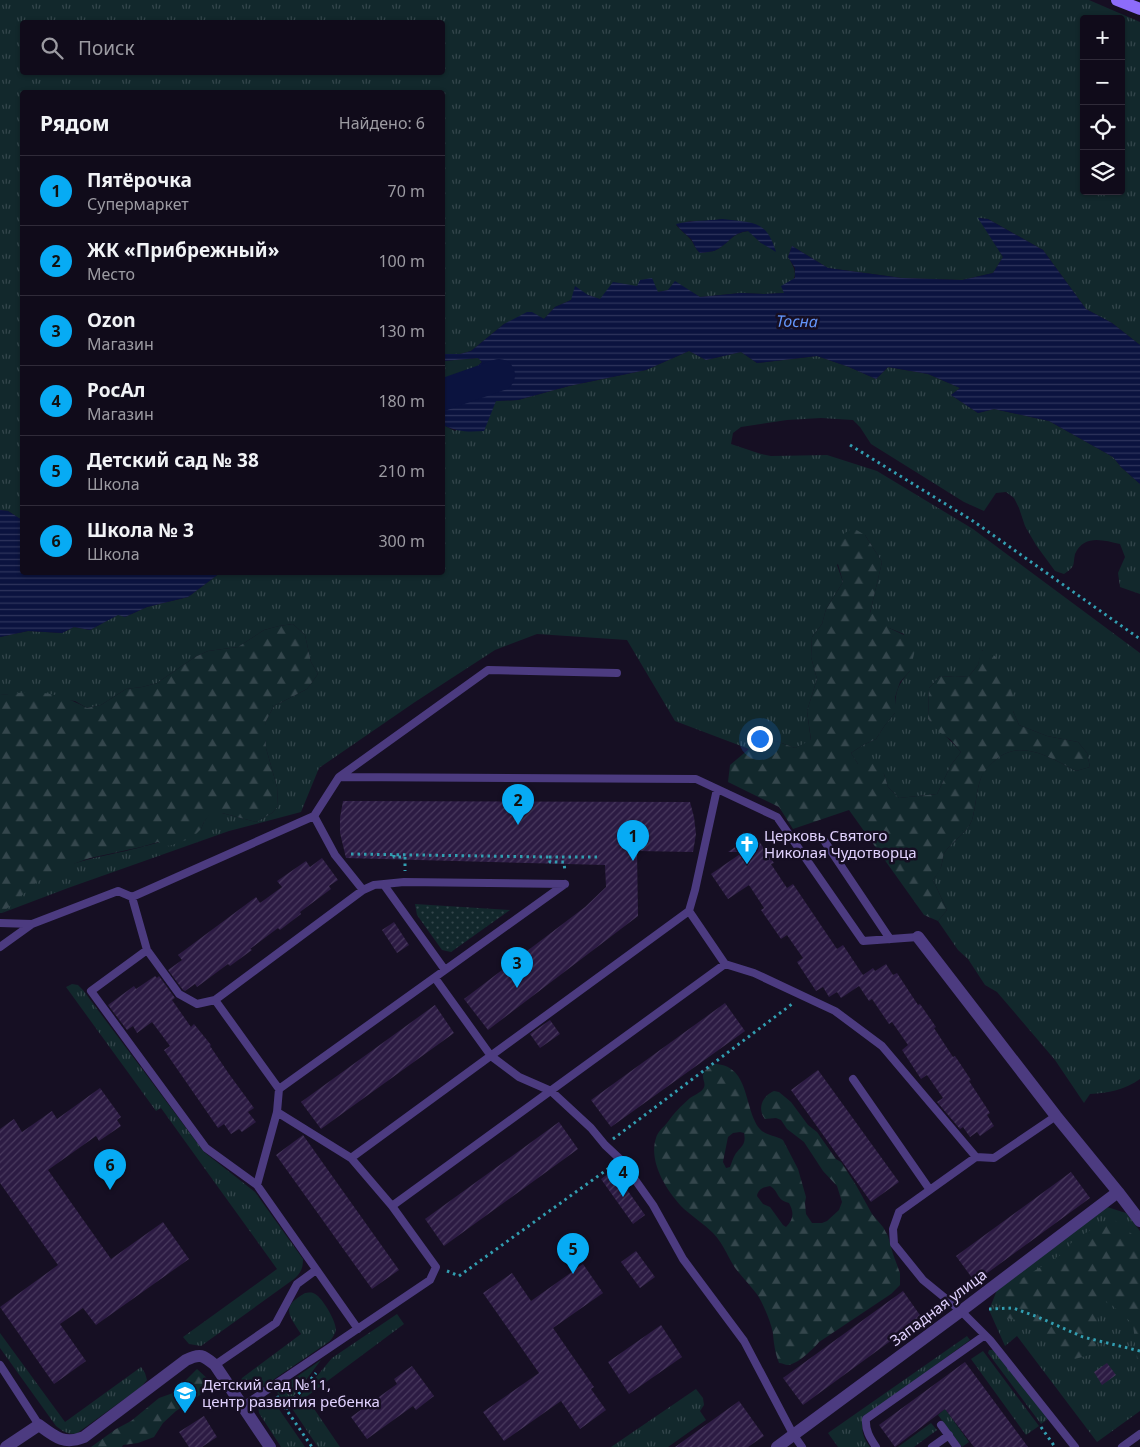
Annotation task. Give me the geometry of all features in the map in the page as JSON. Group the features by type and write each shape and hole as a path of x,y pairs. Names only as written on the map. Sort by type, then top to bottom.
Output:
{"main road":[{"path":"1117,0 1140,9"}],"street":[{"path":"918,937 1056,1116 1140,1221"},
{"name":"Западная улица","path":"777,1447 1118,1192"},
{"path":"6,1447 39,1424 53,1436 67,1441 84,1438 186,1360 195,1356 203,1356 215,1365 270,1447"}],"lane":[{"path":"0,947 32,924 118,891 132,896 314,816 339,777 488,670 617,673"},
{"path":"339,777 696,779 777,817 863,941 918,937"},
{"path":"351,1158 689,911 717,789"},
{"path":"314,816 336,855 363,890"},
{"path":"823,839 890,939"},
{"path":"132,896 147,950 179,994 197,1004 215,1000 363,890 374,885 404,882 565,884 279,1089"},
{"path":"384,885 445,970"},
{"path":"689,911 726,964 754,973 836,1011 882,1046 976,1158"},
{"path":"0,923 32,924"},
{"path":"147,950 91,991 206,1148 257,1185 358,1328"},
{"path":"392,1206 726,964"},
{"path":"435,978 490,1056 520,1077 551,1091 591,1128 621,1160 653,1205 683,1259 744,1341 793,1434 802,1447"},
{"path":"215,1000 279,1089 277,1112 257,1185"},
{"path":"853,1079 930,1190"},
{"path":"243,1406 430,1280 436,1267 392,1206 351,1158 277,1112"},
{"path":"1056,1116 994,1158 976,1158 899,1212 893,1228 894,1244 924,1280 961,1311 985,1335 1075,1447"},
{"path":"215,1365 276,1323 297,1284 316,1270"},
{"path":"876,1447 871,1440 866,1426 866,1419 985,1335"},
{"path":"0,1366 39,1424"},
{"path":"942,1425 957,1447"},
{"path":"1122,1447 1140,1434"},
{"path":"932,1447 949,1435"}],"path":[{"path":"850,445 973,520 1140,639"},
{"path":"348,854 598,857"},
{"path":"394,855 394,857 405,857"},
{"path":"549,857 550,862 564,862"},
{"path":"605,1145 802,996"},
{"path":"436,1267 459,1276 621,1160"},
{"path":"987,1309 1013,1308 1083,1337 1140,1351"},
{"path":"271,1387 312,1447"}],"green space":[{"path":"0,0 1089,0 1124,15 1080,15 1080,195 1125,195 1125,16 1140,22 1140,345 1112,323 1086,309 1043,250 988,219 979,218 1003,257 993,273 962,280 902,278 828,268 792,246 788,257 794,268 795,276 785,293 741,293 700,297 675,282 668,290 658,292 637,286 600,299 588,295 571,300 555,307 544,319 532,313 504,324 471,351 460,354 445,354 445,90 20,90 20,519 8,511 0,510","holes":["722,219 749,231 734,236 716,250 700,253 691,240 676,225 690,221 705,222","749,231 773,242 761,243"]},
{"path":"689,351 706,360 741,352 757,363 817,356 876,379 888,367 928,374 960,388 951,395 978,413 994,409 1049,421 1113,457 1140,484 1140,594 1120,587 1118,573 1125,557 1120,544 1101,540 1083,543 1075,554 1073,566 1070,569 1064,574 1055,571 1025,526 1014,498 1006,492 996,493 984,511 964,502 871,444 853,420 821,418 787,420 741,427 733,433 731,444 771,456 827,455 877,471 973,529 1140,653 1140,1079 1116,1090 1090,1094 1084,1103 1055,1060 997,992 985,985 968,959 958,950 938,921 947,910 933,880 941,867 945,852 970,825 979,783 986,769 998,758 1018,750 1038,753 1076,771 1090,767 1087,753 1078,742 1047,736 1019,725 1013,711 1013,697 982,650 978,665 969,676 940,676 929,688 928,719 961,752 951,765 937,794 899,798 888,787 884,774 858,764 851,753 876,739 895,713 898,690 910,671 904,634 889,628 870,613 882,562 865,535 837,565 843,582 826,609 822,624 812,637 811,657 817,679 807,711 811,741 795,748 776,741 749,749 675,721 627,640 537,634 495,650 319,768 301,812 229,831 2,913 36,882 72,864 146,846 201,829 210,813 222,813 256,822 272,813 278,806 277,787 266,748 264,730 266,721 274,706 307,689 318,674 311,662 305,635 293,624 279,626 264,630 238,647 208,651 195,657 157,683 126,689 101,705 87,708 75,701 12,694 0,695 0,637 28,631 62,633 74,627 90,630 119,614 125,617 147,607 188,597 217,575 445,575 445,426 455,431 496,401 518,400 569,386 646,370"},
{"path":"478,358 482,362 463,379 449,387 464,391 451,400 445,402 445,361"},
{"path":"853,528 865,535 882,562 870,613 883,614 889,628 917,641 910,671 900,682 895,697 895,713 876,739 851,753 858,764 874,762 884,774 888,787 899,798 937,794 951,765 961,752 928,719 929,688 940,676 969,676 978,665 981,650 995,656 1010,681 1013,711 1019,725 1047,736 1078,742 1087,753 1090,767 1076,771 1038,753 1018,750 998,758 988,767 979,783 970,825 945,852 938,874 933,880 947,910 938,921 924,915 849,810 793,829 779,807 728,782 730,765 749,749 776,741 795,748 811,740 807,711 817,679 811,657 812,637 822,624 826,609 843,582 834,550 840,536"},
{"path":"293,624 305,635 311,662 318,674 307,689 274,706 266,721 266,748 277,787 278,806 272,813 256,822 222,813 211,813 201,829 192,838 169,846 158,842 76,863 37,882 0,913 0,695 27,692 43,693 66,698 87,708 101,705 126,689 157,683 195,657 208,651 238,647 264,630"},
{"path":"415,904 510,910 451,952 442,950 417,915"},
{"path":"72,984 78,985 83,990 204,1152 255,1192 303,1259 301,1270 294,1279 201,1346 189,1344 183,1337 277,1269 161,1108 156,1111 66,987"},
{"path":"713,1064 725,1066 734,1071 740,1078 759,1128 764,1133 783,1140 798,1169 806,1197 806,1214 812,1223 822,1223 839,1210 842,1202 837,1186 823,1171 804,1142 787,1129 781,1120 776,1118 765,1119 761,1111 764,1099 774,1091 779,1092 791,1102 808,1125 817,1132 836,1159 841,1162 872,1214 883,1227 888,1236 900,1273 900,1285 891,1294 819,1342 805,1356 792,1364 779,1363 771,1326 757,1294 736,1269 713,1233 684,1209 671,1194 657,1167 654,1147 659,1131 690,1098 703,1089 703,1075 707,1068","holes":["733,1133 744,1133 744,1144 735,1155 730,1167 726,1168 723,1162 728,1137","770,1186 782,1200 791,1206 792,1218 786,1227 770,1207 763,1204 757,1196 762,1189"]},
{"path":"1107,1207 1126,1213 1140,1231 1140,1411 1097,1442 1017,1336 1005,1346 989,1310 997,1290"},
{"path":"1112,1218 1133,1235 1140,1247 1140,1371 1138,1368 1133,1324 1113,1306 1104,1301 1097,1307 1099,1336 1093,1354 1075,1359 1059,1351 1025,1322 1007,1318 1000,1302 1008,1287 1062,1254 1073,1241"},
{"path":"305,1293 317,1295 328,1309 336,1330 333,1337 330,1341 261,1388 253,1391 242,1390 240,1384 242,1378 301,1334 289,1312 292,1303"},
{"path":"397,1314 404,1324 306,1397 340,1447 318,1447 291,1407 332,1358"},
{"path":"0,1333 65,1422 141,1367 147,1380 141,1387 76,1434 67,1433 56,1426 0,1348"},
{"path":"967,1336 970,1340 866,1416 862,1428 865,1440 870,1447 838,1447 828,1433"},
{"path":"989,1350 994,1350 1048,1419 1041,1424 988,1353"},
{"path":"983,1351 1039,1426 1026,1435 971,1359"},
{"path":"321,1360 287,1405 276,1391"},
{"path":"197,1369 210,1381 209,1389 176,1411 163,1423 154,1437 138,1443 123,1445 122,1447 91,1447 131,1421 159,1398 173,1393"},
{"path":"696,1389 703,1398 704,1405 700,1411 706,1420 668,1447 611,1447"},
{"path":"268,1397 272,1399 305,1447 281,1447 259,1413 258,1405"},
{"path":"945,1409 969,1442 962,1447 938,1415"},
{"path":"931,1423 937,1430 914,1447 898,1447"}],"water":[{"path":"978,218 988,219 1043,250 1086,309 1112,323 1140,345 1140,484 1113,457 1049,421 994,409 978,413 951,395 960,388 928,374 888,367 876,379 817,356 757,363 741,352 706,360 689,351 646,370 569,386 518,400 496,401 484,431 463,431 445,426 445,402 464,392 449,387 463,379 482,362 478,358 445,361 445,354 460,354 471,351 504,324 527,312 532,312 544,319 555,307 571,300 575,286 588,295 600,299 613,282 637,286 640,280 652,278 658,292 668,290 675,281 700,297 741,293 784,293 781,286 795,278 795,268 788,257 792,246 828,268 902,278 962,280 993,273 1003,257"},
{"path":"722,219 750,222 763,228 768,233 776,252 761,243 748,231 734,236 716,250 700,253 691,239 676,224"},
{"path":"0,510 8,511 20,519 20,575 217,575 188,597 147,607 125,617 118,615 90,630 74,627 62,633 28,631 0,637"}],"building":[{"path":"343,801 690,802 696,834 693,852 637,851 638,916 488,1030 464,999 585,907 606,887 605,865 346,858 340,833"},
{"path":"754,834 774,863 771,864 787,888 793,884 837,949 843,945 863,975 873,968 875,971 886,964 893,975 897,973 918,1005 920,1004 936,1027 934,1028 953,1057 955,1056 971,1080 969,1081 990,1113 987,1115 994,1126 980,1136 977,1132 970,1137 963,1127 960,1129 937,1102 943,1098 927,1075 921,1079 902,1050 908,1045 892,1022 889,1024 872,999 869,1001 859,986 841,998 837,992 829,997 823,987 816,991 797,962 803,958 787,935 781,939 761,910 764,908 749,885 728,899 711,874 743,852 728,852"},
{"path":"322,858 338,880 329,886 331,889 300,912 301,914 280,930 278,928 230,966 228,964 197,987 195,984 185,991 183,990 168,970 182,960 178,955 256,897 260,903 282,887 277,881 306,861 310,867"},
{"path":"394,922 409,945 397,953 382,930"},
{"path":"155,976 157,978 159,976 175,998 172,1000 191,1027 194,1024 211,1045 254,1108 248,1112 256,1122 242,1132 239,1129 231,1134 224,1124 218,1128 164,1050 170,1046 152,1022 137,1033 133,1026 127,1030 108,1005 134,986 136,989"},
{"path":"725,1003 745,1031 611,1127 591,1100"},
{"path":"435,1005 454,1033 321,1129 301,1102"},
{"path":"550,1020 560,1034 540,1048 530,1034"},
{"path":"818,1070 899,1182 871,1202 791,1090"},
{"path":"100,1088 121,1117 117,1120 121,1126 99,1141 96,1136 48,1170 111,1259 163,1222 189,1259 96,1325 83,1308 60,1324 86,1361 54,1384 0,1307 58,1265 0,1183 0,1129 14,1119 22,1132 52,1111 57,1119"},
{"path":"559,1122 578,1149 444,1246 425,1219"},
{"path":"303,1135 399,1270 372,1289 276,1155"},
{"path":"613,1170 645,1215 633,1224 601,1179"},
{"path":"1071,1172 1090,1198 975,1282 956,1256"},
{"path":"636,1251 655,1277 640,1288 621,1262"},
{"path":"583,1264 603,1293 553,1328 594,1387 591,1389 606,1410 580,1429 561,1401 504,1441 483,1412 539,1373 483,1293 512,1273 531,1301"},
{"path":"903,1291 922,1318 803,1405 783,1378"},
{"path":"661,1325 682,1357 629,1394 608,1362"},
{"path":"965,1362 1028,1447 974,1447 945,1409 895,1447 879,1425"},
{"path":"1107,1363 1116,1375 1102,1385 1094,1372"},
{"path":"412,1366 434,1396 416,1410 413,1406 367,1439 351,1417 397,1384 394,1379"},
{"path":"739,1401 764,1436 748,1447 675,1447"},
{"path":"204,1416 217,1437 202,1447 189,1447 179,1432"}],"waterway":[{"name":"Тосна","path":"445,394 499,375"}],"place":[{"name":"ЖК «Прибрежный»","path":"518,825"},
{"name":"Пятёрочка","path":"633,861"},
{"name":"Церковь Святого Николая Чудотворца","path":"747,865"},
{"name":"Ozon","path":"517,988"},
{"name":"Школа № 3","path":"110,1190"},
{"name":"РосАл","path":"623,1197"},
{"name":"Детский сад № 38","path":"573,1274"},
{"name":"Детский сад №11, центр развития ребенка","path":"185,1414"}]}
